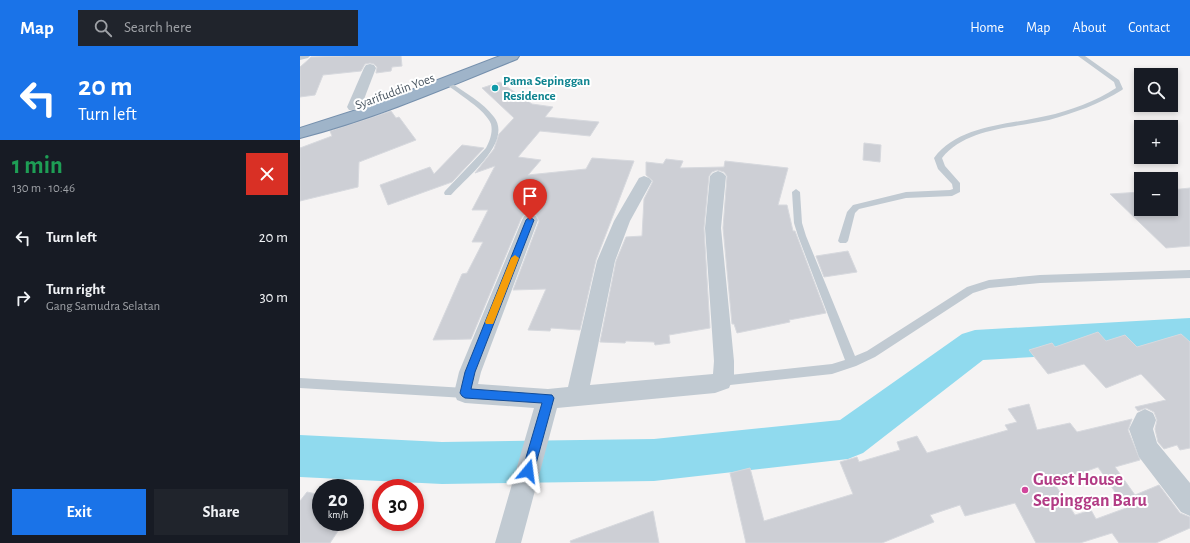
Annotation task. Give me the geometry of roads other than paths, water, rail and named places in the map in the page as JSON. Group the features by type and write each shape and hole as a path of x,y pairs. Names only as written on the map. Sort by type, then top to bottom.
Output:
{"highway":[{"name":"Syarifuddin Yoes","path":"300,122 354,107 409,88 488,56"},
{"path":"300,133 364,114 448,83 512,56"}],"street":[{"path":"354,107 370,68"},
{"path":"530,220 470,372 465,393 546,406 577,396 715,383 721,381 723,376 724,361 713,228 718,176"},
{"path":"577,396 588,339 606,261 622,221 644,181"},
{"path":"508,543 546,406"},
{"path":"1145,420 1141,429 1147,449 1190,503"}],"lane":[{"path":"843,241 852,212 856,207 906,195 952,193 957,190 956,183 941,167 938,158 946,147 960,138 1061,114 1120,89 1116,81 1081,56"},
{"path":"448,83 486,113 494,123 495,131 494,140 486,152 448,193"},
{"path":"796,192 798,223 802,236 852,363"},
{"path":"721,381 832,369 852,363 871,354 970,290 989,284 1040,279 1190,274"},
{"path":"300,383 465,393"}],"waterway":[{"path":"300,456 442,463 654,460 848,439 975,345 1190,333"}],"place":[{"name":"Pama Sepinggan Residence","path":"495,88"},
{"name":"Guest House Sepinggan Baru","path":"1025,490"}]}
